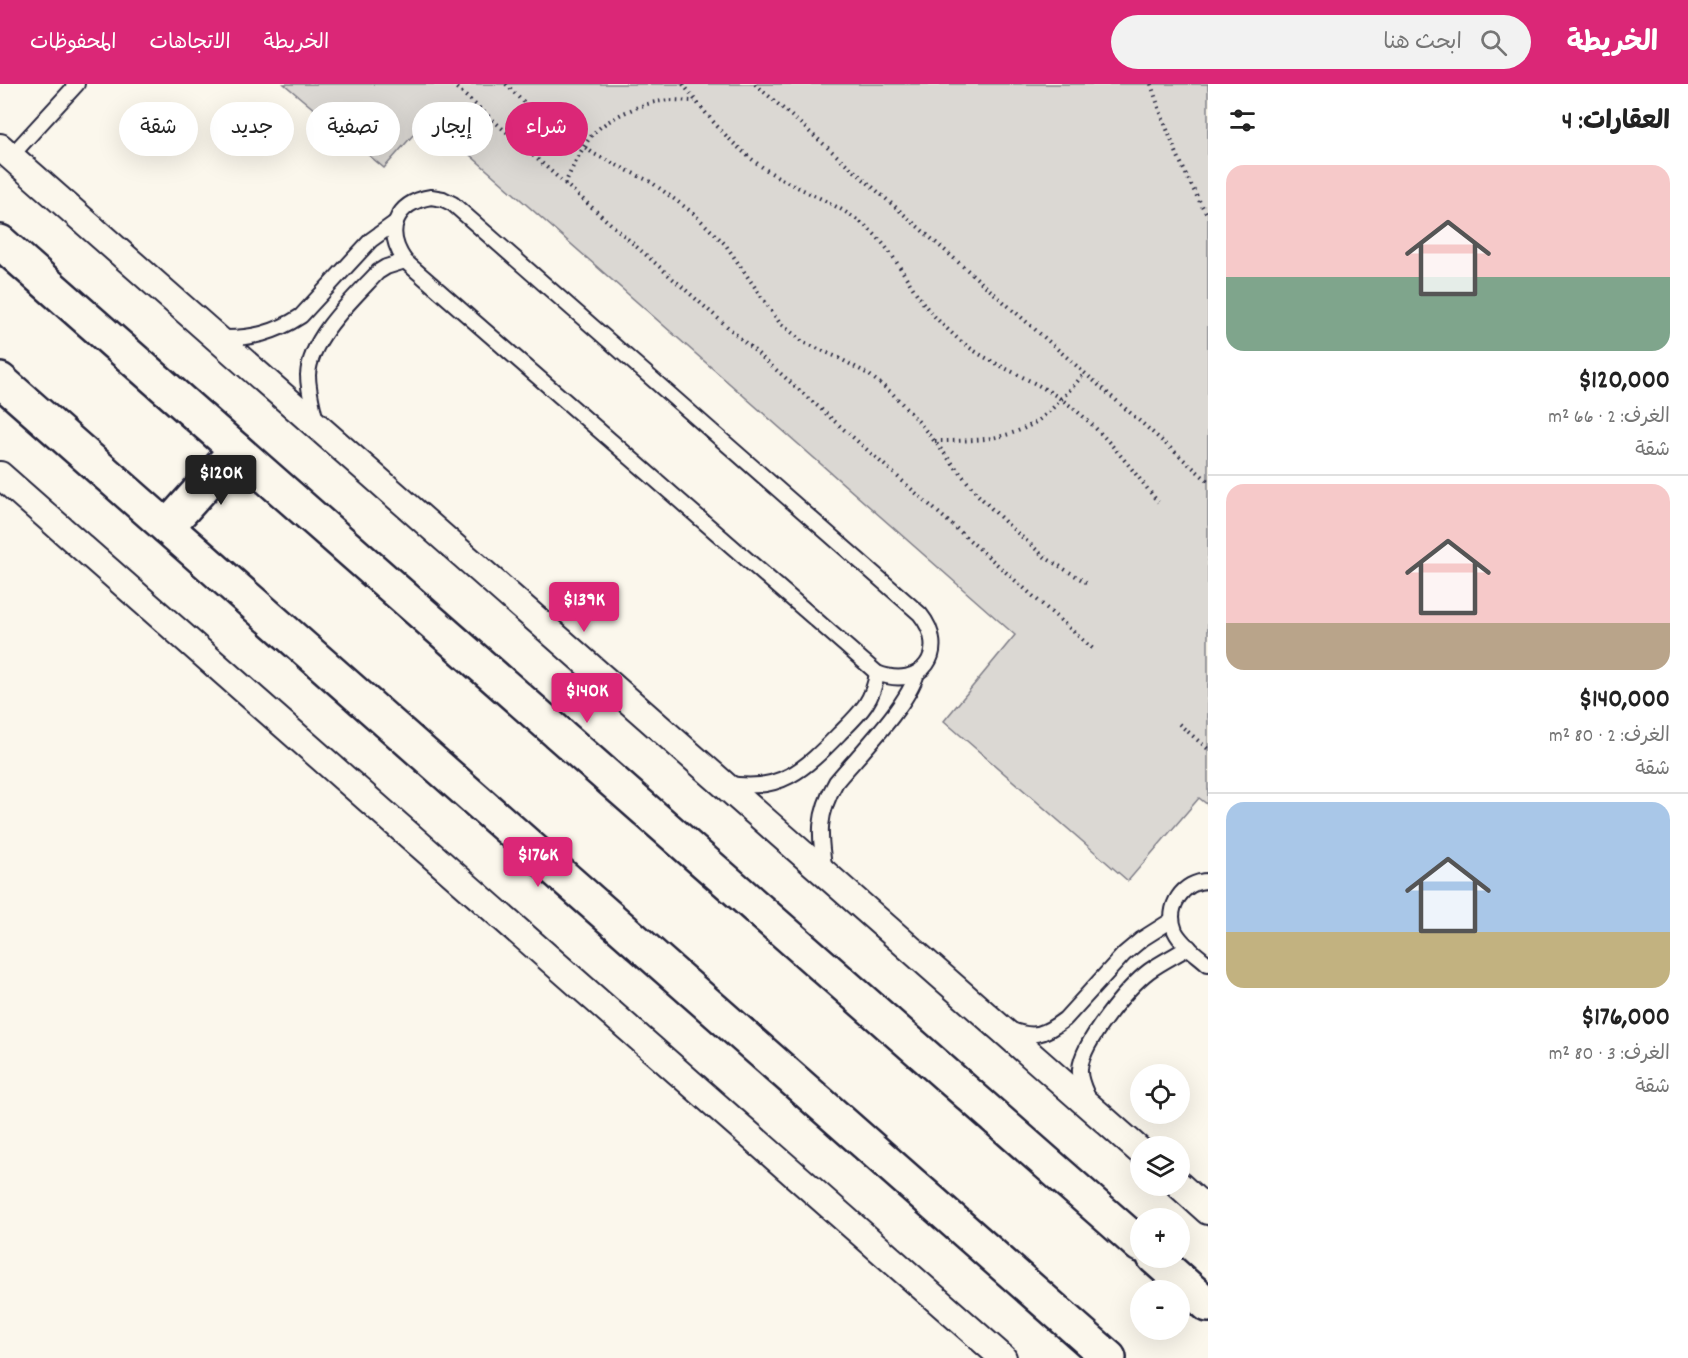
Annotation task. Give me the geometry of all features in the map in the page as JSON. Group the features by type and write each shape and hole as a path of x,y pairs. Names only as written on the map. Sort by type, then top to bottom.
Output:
{"main road":[{"path":"0,242 1130,1236"},
{"path":"0,380 1109,1358"},
{"path":"167,527 236,450"},
{"path":"1166,1268 1208,1305"}],"street":[{"path":"6,152 1130,1142"},
{"path":"0,476 1003,1358"},
{"path":"1190,1195 1208,1211"}],"lane":[{"path":"6,152 77,84"},
{"path":"431,197 453,204 920,614 929,625 933,638 933,652 927,664 917,674 904,678 890,678 877,673 405,261 397,250 394,236 396,222 401,211 420,199 431,197"},
{"path":"215,338 261,335 288,324 301,315 371,240 396,222"},
{"path":"317,427 308,378 314,348 378,272 405,261"},
{"path":"720,781 753,786 784,780 798,773 811,763 864,709 875,689 877,673"},
{"path":"826,873 820,829 827,797 836,782 902,703 914,684 917,674"},
{"path":"1208,881 1191,885 1183,891 1173,909 1172,920 1181,940 1208,964"},
{"path":"996,1023 1020,1033 1033,1035 1055,1026 1065,1019 1124,954 1142,939 1172,920"},
{"path":"1094,1110 1082,1084 1080,1069 1094,1032 1143,976 1189,947"}],"path":[{"path":"452,84 1093,649"},
{"path":"506,84 524,102"},
{"path":"683,84 732,141 765,169 840,208 886,245 925,305 957,338 989,360 1035,383 1084,416 1118,452 1158,502"},
{"path":"755,84 1208,481"},
{"path":"1151,84 1157,104 1198,199 1208,216"},
{"path":"588,142 592,135 606,124 629,111 661,100 696,101"},
{"path":"588,150 651,182 693,213 725,244 779,322 803,342 868,374 892,393 978,495 1006,523 1046,558 1089,584"},
{"path":"565,184 581,156"},
{"path":"934,441 974,441 1019,432 1046,415 1085,373"},
{"path":"1179,724 1208,749"}],"shaded area":[{"path":"284,84 1208,84 1208,805 1199,798 1128,881 944,721 1015,635 471,156 493,156 493,102 412,102 412,136 400,150 400,102 306,102"},
{"path":"370,156 395,156 384,168"}]}
